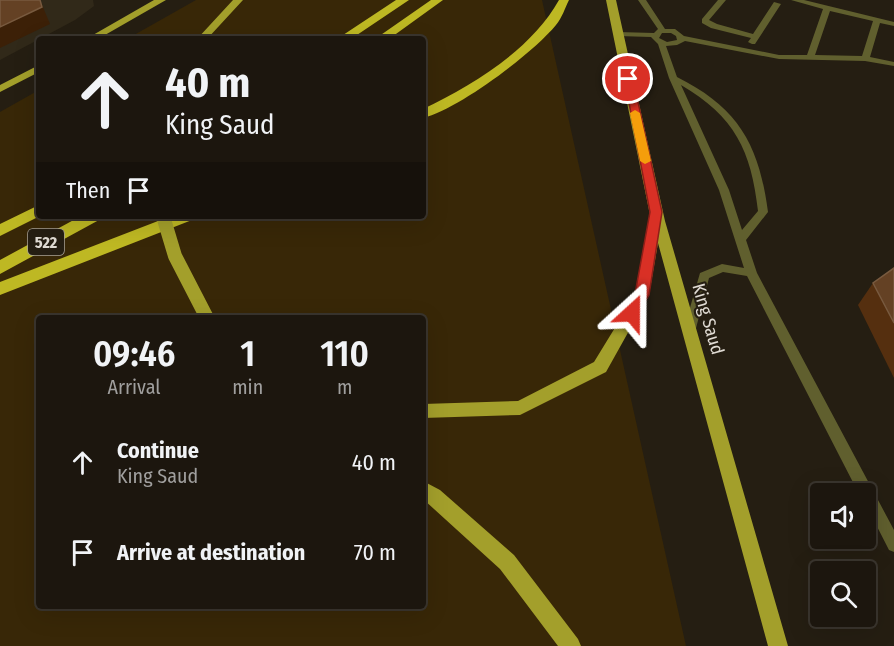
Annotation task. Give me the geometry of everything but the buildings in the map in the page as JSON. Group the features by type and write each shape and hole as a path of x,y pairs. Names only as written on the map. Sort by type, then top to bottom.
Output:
{"highway":[{"path":"348,36 404,0"},
{"path":"385,36 438,0"},
{"path":"426,113 448,102 502,67 552,22 564,0"},
{"name":"522","path":"0,231 36,212"},
{"name":"522","path":"0,268 88,219"},
{"path":"0,289 178,219"}],"main road":[{"path":"96,36 161,0"},
{"path":"205,36 238,0"},
{"name":"King Saud","path":"611,0 656,212 778,646"},
{"path":"0,89 36,70"},
{"path":"426,411 520,408 600,367 642,295 656,212"},
{"path":"163,219 165,230 180,267 205,315"},
{"path":"426,491 507,562 571,646"}],"lane":[{"path":"642,0 663,31 676,33 682,38 779,57 811,56 894,63"},
{"path":"722,0 705,21 714,26 755,37"},
{"path":"747,50 773,2 789,4 795,0 894,24"},
{"path":"811,56 827,8"},
{"path":"865,59 878,20"},
{"path":"658,39 663,31"},
{"path":"618,34 658,39 673,44 681,41 682,38"},
{"path":"658,39 673,78 724,190 751,273 894,545"},
{"path":"673,78 718,106 745,140 761,190 763,212 741,238"},
{"path":"689,332 704,276 722,268 751,273"}],"shaded area":[{"path":"93,0 94,6 75,20 45,36 36,36 36,41 0,60 0,2"},
{"path":"196,0 542,0 686,646 0,646 0,112 36,92 36,219 426,219 426,36 132,36"}],"slow traffic":[{"path":"635,113 645,161"}],"route":[{"path":"628,79 656,212 642,295 632,313"}]}
